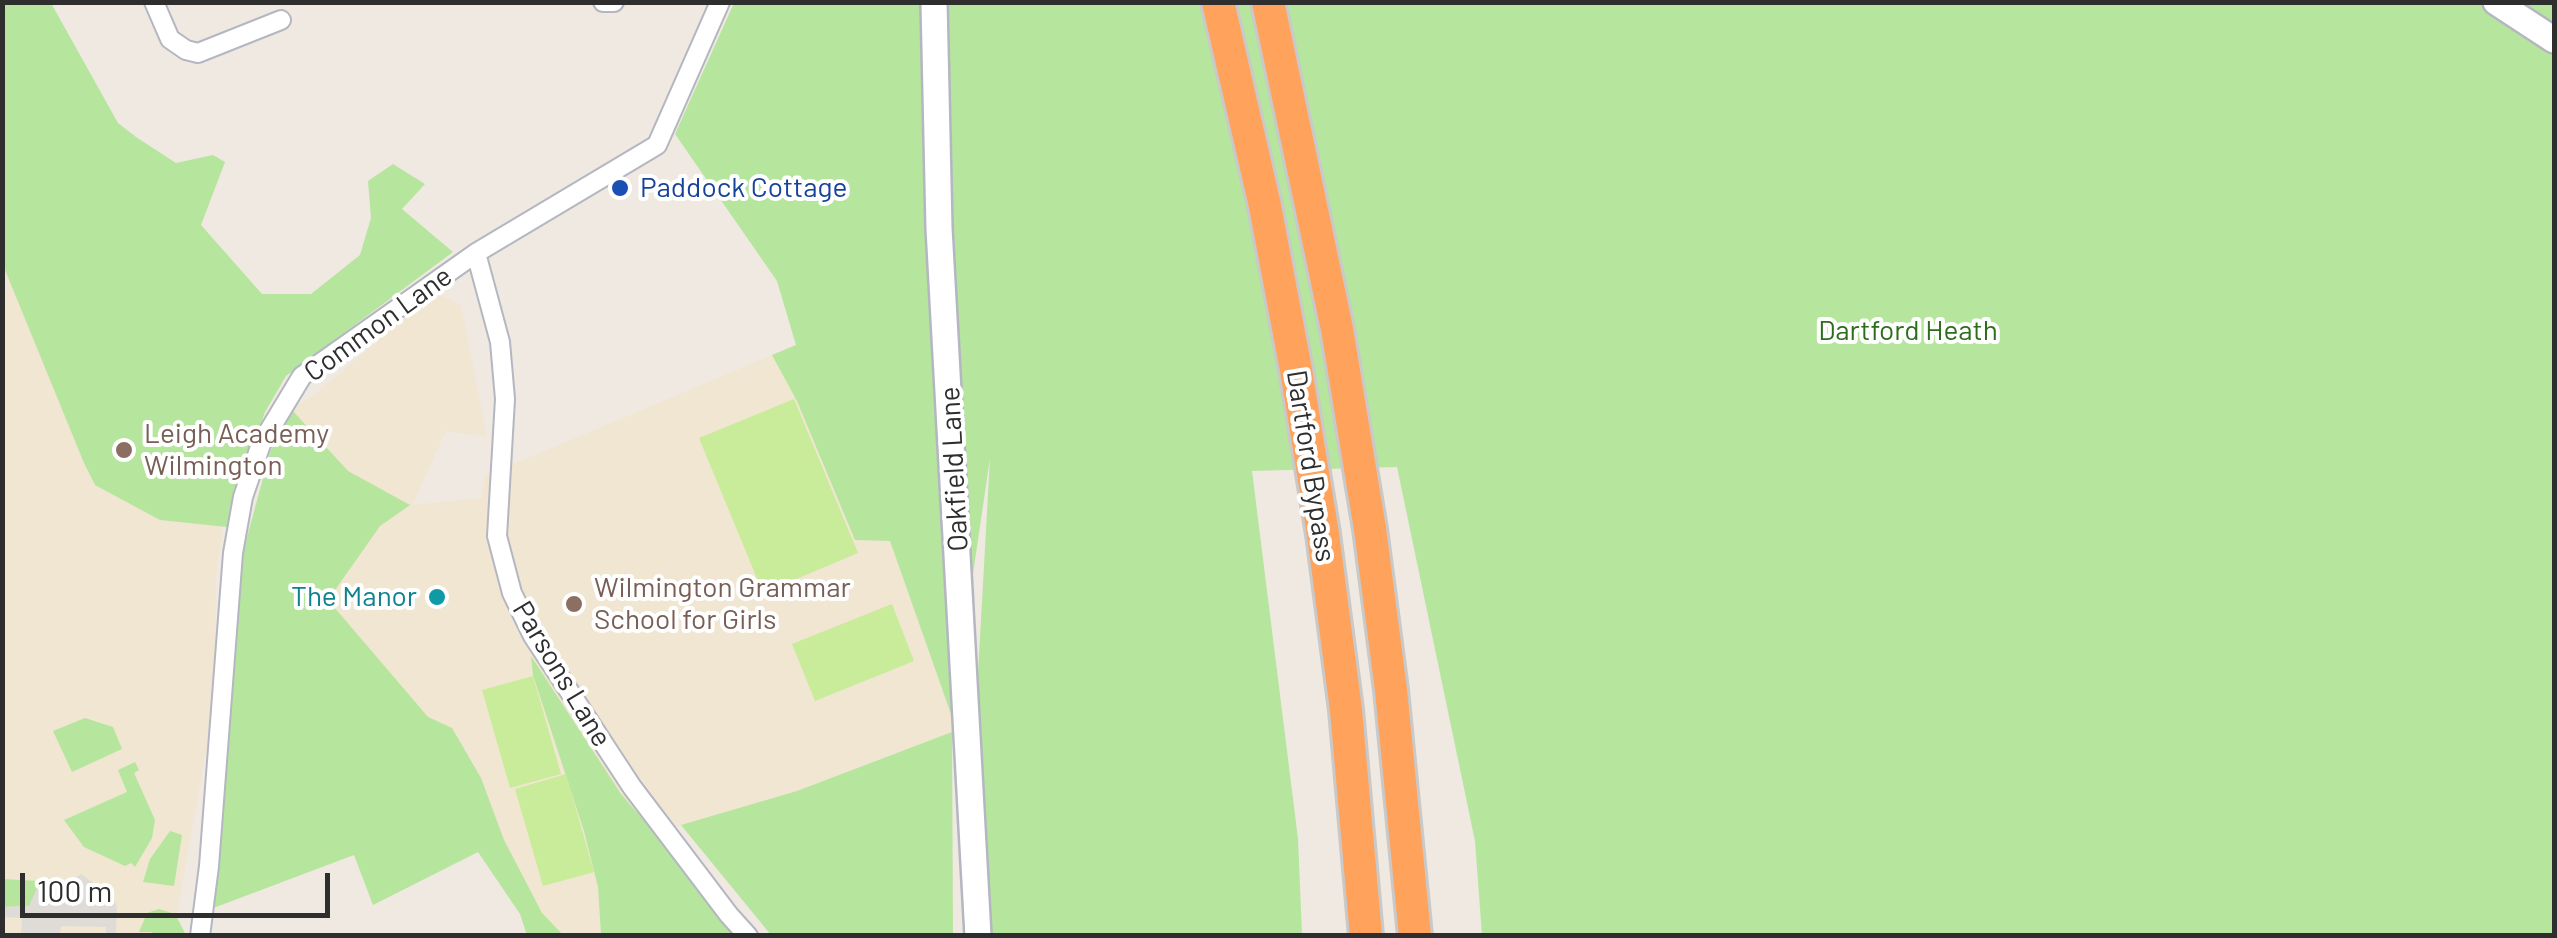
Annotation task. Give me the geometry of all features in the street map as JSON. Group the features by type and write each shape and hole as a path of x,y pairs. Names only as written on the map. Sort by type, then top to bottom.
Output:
{"highway":[{"name":"Dartford Bypass","path":"1218,2 1265,206 1323,534 1346,710 1366,936"},
{"name":"Dartford Bypass","path":"1268,2 1337,330 1370,529 1393,708 1415,936"}],"street":[{"path":"154,2 170,39 198,53 282,20"},
{"path":"603,2 614,2"},
{"name":"Common Lane","path":"200,936 209,866 232,553 243,497 260,444 302,376 476,253 657,145 720,2"},
{"name":"Oakfield Lane","path":"934,2 940,228 978,936"},
{"path":"2496,2 2554,40"},
{"name":"Parsons Lane","path":"476,253 500,342 504,400 498,536 512,593 532,636 632,787 748,936"}],"shaded area":[{"name":"Leigh Academy Wilmington","path":"2,3 259,417 231,483 222,532 206,751 178,908 186,935 3,935"},
{"name":"Wilmington Grammar School for Girls","path":"434,293 461,305 487,437 446,431 412,505 481,498 485,476 796,345 890,541 952,717 952,732 797,791 681,825 641,842 598,887 601,935 553,935 478,852 373,905 354,855 208,910 270,452 291,409 315,394"},
{"path":"81,874 113,897 117,907 116,935 106,935 106,927 61,926 60,935 21,935 22,918 3,917 3,907 29,906 40,881 59,890"}],"green space":[{"path":"3,2 51,3 118,123 136,137 176,163 213,155 225,162 201,225 262,294 311,294 360,255 371,218 368,181 393,164 425,184 402,209 453,252 286,376 265,412 227,527 160,520 95,485 84,463 3,265"},
{"name":"Dartford Heath","path":"734,3 2554,3 2554,935 1482,935 1475,841 1397,467 1252,471 1298,839 1302,935 989,935 976,709 990,458 952,717 890,541 855,540 797,401 772,355 796,345 777,281 675,134"},
{"path":"794,399 858,553 763,593 699,438"},
{"path":"291,409 348,471 410,505 380,526 328,600 428,717 452,728 481,778 504,840 542,913 563,935 527,935 520,914 478,852 373,905 354,855 208,910 239,567 270,452"},
{"path":"892,604 914,661 815,701 792,644"},
{"path":"531,656 621,794 743,935 601,935 598,887 584,831 533,675"},
{"path":"533,676 561,774 510,788 482,690"},
{"path":"85,718 113,727 122,749 72,772 53,731"},
{"path":"952,732 953,935 771,935 681,825 797,791"},
{"path":"135,762 139,770 134,773 155,820 152,838 135,867 84,847 64,820 127,792 118,770"},
{"path":"566,774 594,872 543,886 515,789"},
{"path":"170,831 182,835 174,886 143,882 150,859"},
{"path":"2,879 40,881 30,906 3,907"},
{"path":"159,909 175,914 186,935 139,932 147,913"}],"place":[{"name":"Paddock Cottage","path":"620,188"},
{"name":"Leigh Academy Wilmington","path":"124,450"},
{"name":"The Manor","path":"437,597"},
{"name":"Wilmington Grammar School for Girls","path":"574,604"}]}
